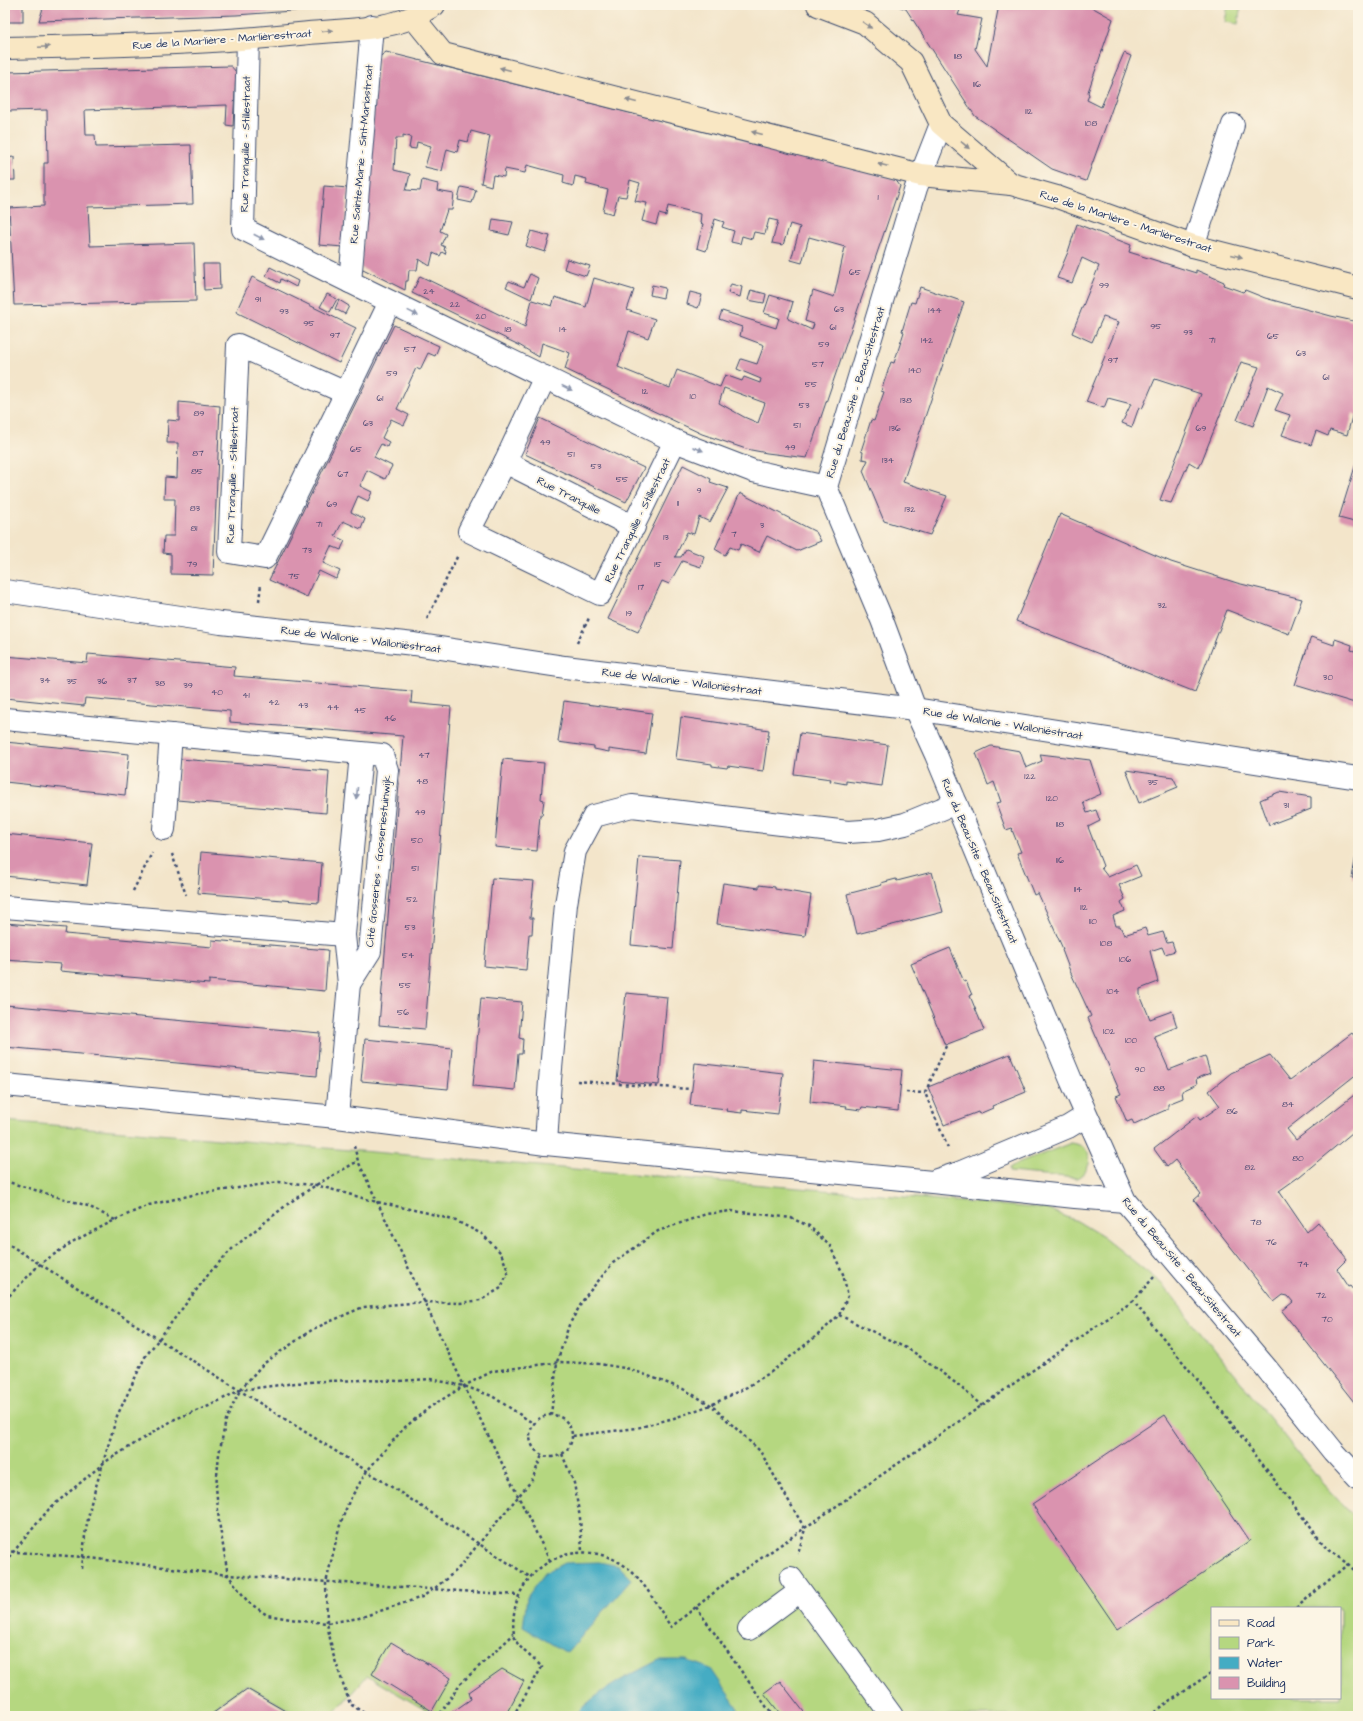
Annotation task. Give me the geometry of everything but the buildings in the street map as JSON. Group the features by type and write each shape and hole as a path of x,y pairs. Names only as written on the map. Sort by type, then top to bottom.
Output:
{"street":[{"name":"Rue de la Marlière - Marlièrestraat","path":"5,48 156,44 248,39 372,26 413,17 434,5"},
{"name":"Rue de la Marlière - Marlièrestraat","path":"818,5 865,23 911,62 941,124 1011,184"},
{"name":"Rue de la Marlière - Marlièrestraat","path":"413,17 443,54 921,175 1011,184 1057,197 1193,246 1358,288"},
{"name":"Rue Sainte-Marie - Sint-Mariastraat","path":"350,282 372,26"},
{"name":"Rue Tranquille - Stillestraat","path":"248,39 243,229 675,441 753,471 826,487"},
{"path":"921,175 941,124"},
{"path":"1193,246 1233,125"},
{"name":"Rue du Beau-Site - Beau-Sitestraat","path":"921,175 826,487 882,620 915,709 956,803 1086,1116 1124,1201 1267,1369 1333,1451 1358,1478"},
{"path":"265,558 390,302"},
{"name":"Rue Tranquille - Stillestraat","path":"265,558 229,552 238,345 346,393"},
{"path":"469,531 545,377"},
{"name":"Rue Tranquille - Stillestraat","path":"469,531 600,594 675,441"},
{"name":"Rue Tranquille","path":"504,462 634,527"},
{"name":"Rue de Wallonie - Walloniëstraat","path":"5,591 255,627 414,644 565,667 915,709 1358,778"},
{"name":"Cité Gosseries - Gosseriestuinwijk","path":"5,719 382,755 387,770 370,952 349,984"},
{"path":"164,829 171,735"},
{"name":"Cité Gosseries - Gosseriestuinwijk","path":"346,1118 349,984 344,935 361,754"},
{"path":"546,1144 550,1080 566,904 575,851 594,816 632,806 848,832 878,830 905,824 956,803"},
{"path":"5,907 344,935"},
{"path":"5,1085 346,1118 546,1144 1124,1201"},
{"path":"932,1182 1068,1127 1086,1116"},
{"path":"749,1629 795,1585 892,1716"}],"path":[{"path":"414,644 469,531"},
{"path":"255,627 265,558"},
{"path":"565,667 600,594"},
{"path":"120,916 164,829"},
{"path":"164,829 195,922"},
{"path":"946,1046 925,1093 959,1172"},
{"path":"550,1080 690,1089"},
{"path":"906,1092 925,1093"},
{"path":"346,1118 353,1149 358,1162 464,1386 550,1561"},
{"path":"82,1569 82,1557 91,1503 117,1416 145,1357 211,1271 233,1248 289,1203 316,1185 358,1162"},
{"path":"5,1181 88,1206 115,1220"},
{"path":"5,1300 40,1264 74,1241 149,1205 197,1194 279,1182 316,1185 377,1202 428,1213 456,1221 482,1234 501,1253 508,1271 501,1288 481,1300 460,1303 424,1302 363,1307 313,1329 263,1364 240,1390 226,1420 220,1454 216,1486 219,1522 228,1575 248,1602 267,1615 302,1621 327,1623 359,1618 422,1597 457,1570 532,1480 542,1455"},
{"path":"551,1415 557,1362 569,1325 585,1296 613,1263 658,1231 706,1214 732,1211 792,1218 809,1226 830,1246 843,1274 848,1296 839,1315 819,1334 771,1372 747,1387 711,1405 674,1418 637,1428 572,1436"},
{"path":"513,1716 542,1667 517,1642 514,1634 514,1614 518,1595 530,1577 550,1561 582,1552 609,1558 624,1566 640,1579 671,1627 731,1579 1133,1301 1154,1278 1157,1238"},
{"path":"5,1242 367,1471 530,1577"},
{"path":"1133,1301 1209,1394 1327,1549 1348,1564 1358,1574"},
{"path":"839,1315 912,1351 957,1384 982,1406"},
{"path":"368,1716 350,1704 333,1654 327,1623 326,1583 339,1528 349,1501 367,1471 404,1428 430,1407 464,1386 494,1371 557,1362 600,1364 630,1369 683,1389 711,1405 760,1451 772,1469 805,1529"},
{"path":"5,1562 49,1509 104,1462 175,1419 209,1406 240,1390 296,1383 430,1379 464,1386 492,1396 534,1424"},
{"path":"551,1415 560,1417 566,1422 572,1436 570,1445 562,1454 549,1457 542,1455 533,1446 531,1432 534,1424 539,1419 551,1415"},
{"path":"562,1454 574,1482 580,1518 582,1552"},
{"path":"5,1551 82,1557 228,1575 326,1583 435,1588 518,1595"},
{"path":"1297,1607 1348,1564"},
{"path":"696,1607 773,1716"},
{"path":"435,1716 440,1714 460,1684 514,1634"},
{"path":"1149,1716 1211,1673"}],"green space":[{"path":"1228,5 1241,5 1238,24 1225,22"},
{"path":"5,1121 1047,1209 1077,1221 1105,1238 1162,1284 1322,1483 1358,1521 1358,1716 436,1716 367,1676 331,1716 299,1716 246,1685 201,1716 5,1716"},
{"path":"1071,1143 1084,1148 1088,1152 1089,1157 1087,1168 1077,1178 1010,1172 1009,1168 1012,1166"}],"water":[{"path":"599,1562 619,1566 632,1579 567,1653 523,1627 527,1597 545,1573 564,1563"},
{"path":"659,1660 686,1660 711,1669 743,1716 574,1716 603,1691"}]}
